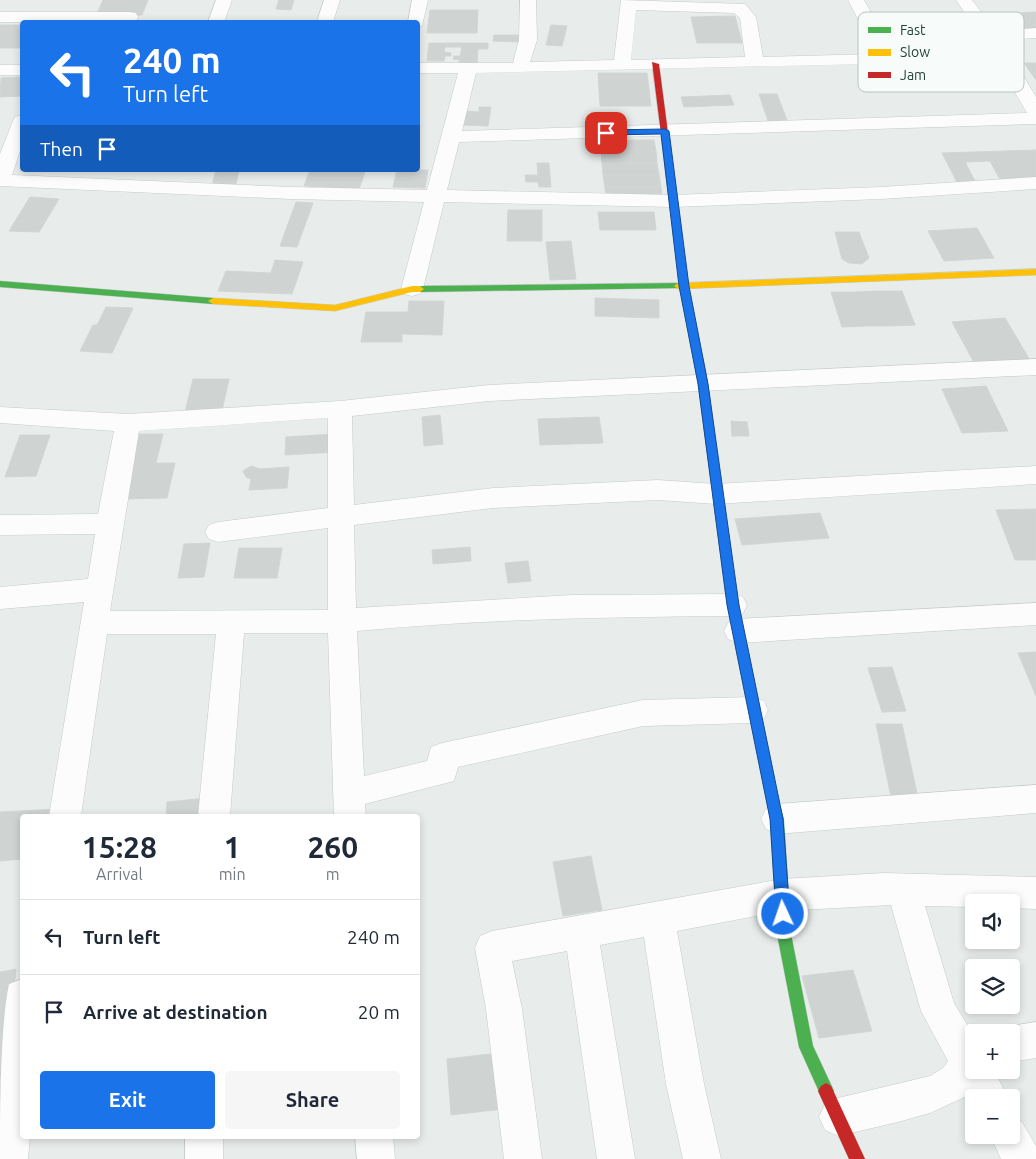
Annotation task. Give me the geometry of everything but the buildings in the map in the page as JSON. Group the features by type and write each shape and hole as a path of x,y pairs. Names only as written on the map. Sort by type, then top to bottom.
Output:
{"street":[{"path":"88,17 97,0"},
{"path":"217,20 224,0"},
{"path":"326,20 332,0"},
{"path":"416,20 420,0"},
{"path":"520,68 528,40 528,0"},
{"path":"856,0 862,12"},
{"path":"964,0 973,12"},
{"path":"622,65 629,3 739,8 748,17 755,62"},
{"path":"0,17 130,17"},
{"path":"420,68 520,68 858,60"},
{"path":"655,64 684,286 703,384 716,494 736,618 753,710 777,819 784,934 806,1047 857,1159"},
{"path":"412,289 437,196 450,137 470,67"},
{"path":"0,70 20,70"},
{"path":"1023,92 1036,113"},
{"path":"450,137 1036,118"},
{"path":"20,126 0,180 133,178 294,185 437,196 674,201 881,193 1036,183"},
{"path":"0,284 145,297 335,308 412,289 684,286 1036,272"},
{"path":"0,415 128,423 340,409 489,393 1036,367"},
{"path":"340,409 342,621 349,805 443,771 442,757 644,713 753,710"},
{"path":"65,814 96,623 109,524 128,423"},
{"path":"218,532 492,498 658,490 716,494 1036,476"},
{"path":"0,525 109,524"},
{"path":"0,598 101,589"},
{"path":"96,623 342,621 418,614 572,606 736,618 1036,614"},
{"path":"214,814 230,623"},
{"path":"777,819 1036,799"},
{"path":"903,890 939,1011 965,1049"},
{"path":"523,1159 504,1009 492,948 782,895 903,890 1036,893"},
{"path":"658,918 685,1084 702,1159"},
{"path":"581,931 616,1159"},
{"path":"9,1159 20,1022"},
{"path":"1020,1043 1036,1040"},
{"path":"838,1117 934,1093 953,1084 962,1075 965,1068"},
{"path":"204,1139 204,1159"},
{"path":"374,1139 376,1159"},
{"path":"1014,1144 1022,1159"}],"traffic: fast":[{"path":"0,284 213,301"},
{"path":"420,289 678,286"},
{"path":"773,801 777,819 784,934 806,1047 826,1091"}],"traffic: slow":[{"path":"678,286 1036,272"},
{"path":"213,301 335,308 412,289 420,289"},
{"path":"716,482 733,605 773,801"}],"traffic: jam":[{"path":"655,64 684,286 703,383 716,482"},
{"path":"826,1091 857,1159"}],"route":[{"path":"606,133 665,131 684,286 703,384 716,494 733,605 753,710 777,819 783,914"}]}
